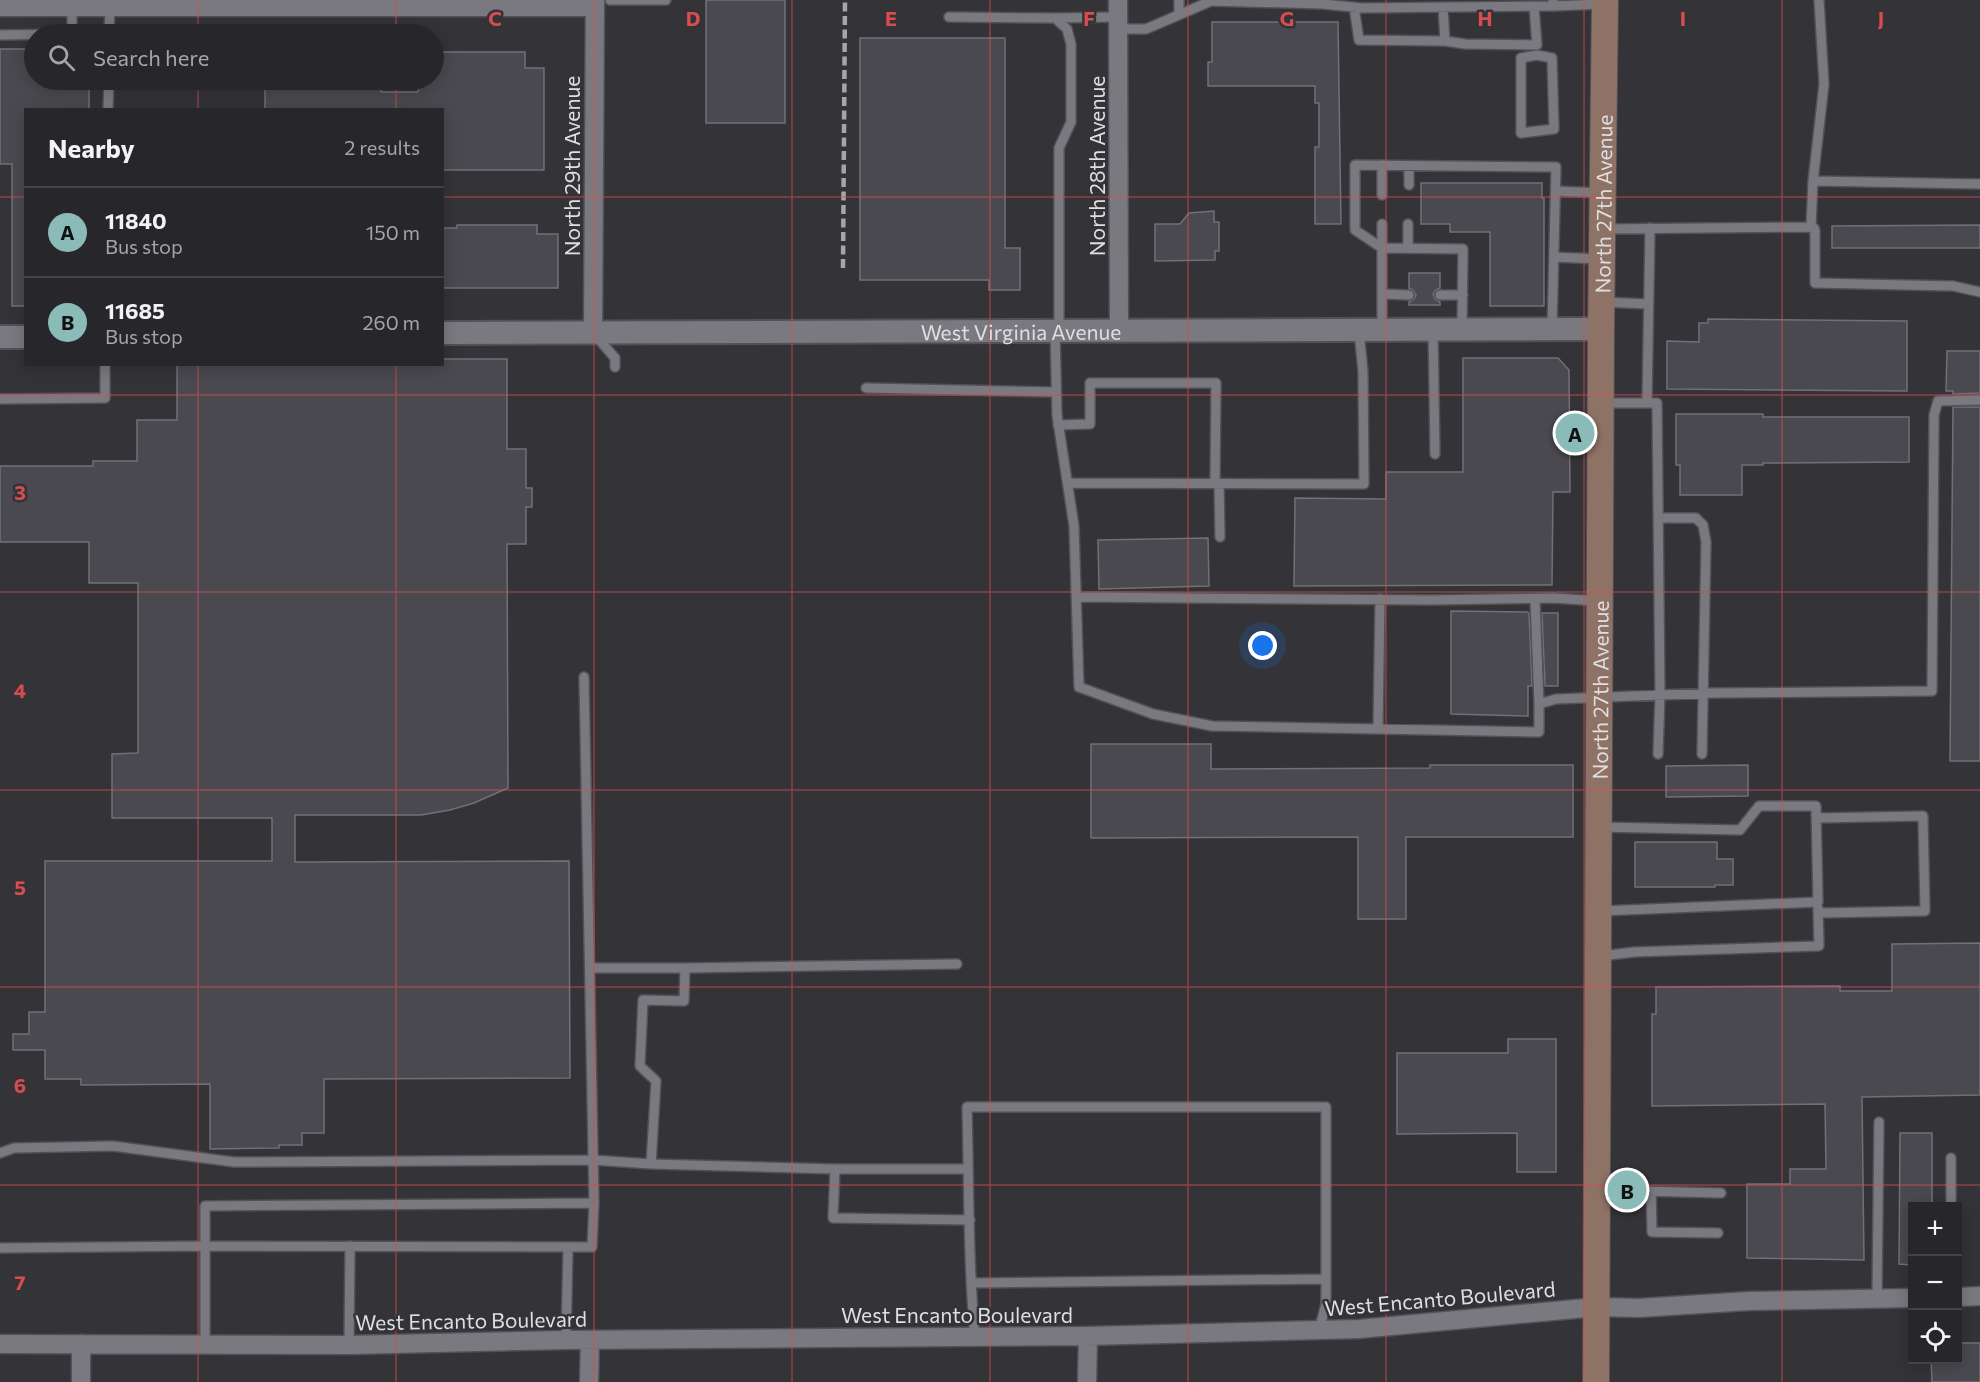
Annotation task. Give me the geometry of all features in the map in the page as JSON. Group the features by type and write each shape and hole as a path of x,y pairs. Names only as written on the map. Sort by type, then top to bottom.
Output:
{"main road":[{"name":"North 27th Avenue","path":"1596,1382 1601,302 1605,2"}],"street":[{"path":"0,7 600,2"},
{"name":"North 29th Avenue","path":"593,332 600,2"},
{"name":"North 28th Avenue","path":"1118,15 1119,331"},
{"name":"West Virginia Avenue","path":"444,333 1601,329"},
{"path":"0,337 24,337"},
{"path":"1962,1297 1980,1296"},
{"name":"West Encanto Boulevard","path":"0,1344 349,1345 566,1340 1088,1336 1378,1328 1597,1307 1639,1308 1749,1301 1908,1298"},
{"path":"1087,1382 1088,1336"},
{"path":"589,1382 590,1340"},
{"path":"81,1344 81,1382"}],"lane":[{"path":"600,2 666,0"},
{"path":"1179,0 1179,15"},
{"path":"1819,0 1824,84 1813,181 1811,227 1815,231 1815,284 1953,286 1980,292"},
{"path":"949,17 1055,18 1118,15 1146,29 1211,2 1287,2 1354,7 1443,8 1605,2"},
{"path":"72,6 72,24"},
{"path":"109,24 110,6"},
{"path":"1534,6 1537,55"},
{"path":"1354,7 1359,40 1445,40 1465,44 1537,45"},
{"path":"1443,8 1445,40"},
{"path":"1055,18 1067,29 1071,44 1071,122 1059,148 1056,392 1058,425 1074,526 1079,687 1153,714 1212,726 1539,732 1535,599"},
{"path":"0,35 24,35"},
{"path":"1537,55 1552,58 1554,129 1521,133 1521,58 1537,55"},
{"path":"108,108 109,90"},
{"path":"1462,329 1463,249 1382,248 1355,230 1355,165 1556,167 1552,329"},
{"path":"1382,165 1382,195"},
{"path":"1409,166 1409,185"},
{"path":"1813,181 1980,184"},
{"path":"1556,191 1603,193"},
{"path":"1382,224 1382,330"},
{"path":"1408,224 1408,248"},
{"path":"1602,229 1811,227"},
{"path":"1647,403 1650,228"},
{"path":"1554,257 1602,260"},
{"path":"1382,294 1409,295"},
{"path":"1440,295 1463,295"},
{"path":"1601,302 1648,304"},
{"path":"1433,329 1435,454"},
{"path":"1068,483 1364,484 1363,372 1359,330"},
{"path":"593,332 615,358 615,367"},
{"path":"0,399 105,398 105,366"},
{"path":"1058,425 1090,424 1090,383 1216,383 1220,537"},
{"path":"866,388 1056,392"},
{"path":"1539,704 1556,699 1600,696 1932,691 1934,415 1938,401 1980,400"},
{"path":"1601,403 1657,403 1660,695 1658,754"},
{"path":"1658,518 1696,518 1703,525 1706,542 1702,754"},
{"path":"1076,597 1535,599 1600,602"},
{"path":"1378,729 1380,599"},
{"path":"0,1248 592,1247 594,1203 584,677"},
{"path":"1598,956 1634,952 1819,946 1816,807 1759,806 1740,830 1599,827"},
{"path":"1816,818 1923,816 1924,911 1818,913"},
{"path":"1598,911 1818,902"},
{"path":"590,968 957,964"},
{"path":"651,1164 656,1081 640,1066 643,1000 684,1001 685,968"},
{"path":"975,1338 971,1283 967,1107 1326,1107 1326,1304 1319,1330"},
{"path":"1877,1299 1879,1122"},
{"path":"0,1153 15,1148 113,1146 234,1162 593,1160 651,1164 834,1169 968,1169"},
{"path":"1951,1158 1951,1202"},
{"path":"834,1169 833,1218 970,1220"},
{"path":"1597,1190 1721,1193"},
{"path":"1651,1191 1652,1232 1718,1233"},
{"path":"205,1345 205,1206 594,1203"},
{"path":"349,1345 350,1246"},
{"path":"566,1340 568,1247"},
{"path":"971,1283 1326,1279"}],"building":[{"path":"706,0 785,0 785,123 706,123"},
{"path":"1212,22 1338,22 1341,224 1315,224 1315,147 1319,147 1319,103 1315,103 1315,86 1208,86 1208,62 1212,62"},
{"path":"860,38 1005,38 1005,248 1020,248 1020,290 989,290 989,280 860,280"},
{"path":"0,49 24,49 24,90 89,90 89,108 24,108 24,306 12,306 12,164 0,164"},
{"path":"444,52 525,52 525,68 544,68 544,170 444,170 444,108 265,108 265,90 418,92 418,90 444,90"},
{"path":"1421,183 1542,183 1544,306 1490,306 1490,232 1450,232 1450,224 1421,224"},
{"path":"1214,211 1214,222 1219,222 1219,251 1215,251 1215,260 1155,261 1155,224 1180,224 1189,213"},
{"path":"457,225 537,225 537,234 558,234 558,288 444,288 444,228 457,228"},
{"path":"1980,225 1980,248 1832,248 1832,226"},
{"path":"1409,273 1440,273 1440,288 1433,294 1440,305 1409,305 1416,295 1409,288"},
{"path":"1708,319 1907,321 1907,391 1667,389 1667,341 1699,342 1699,323 1708,323"},
{"path":"1947,351 1980,351 1980,393 1953,394 1953,391 1946,391"},
{"path":"1463,358 1558,358 1569,370 1570,492 1553,492 1552,585 1294,586 1295,498 1386,499 1386,472 1463,472"},
{"path":"444,359 507,359 507,449 526,449 526,488 532,488 532,507 526,507 526,544 507,544 508,788 474,803 421,815 295,815 295,862 569,861 570,1078 324,1079 324,1133 302,1133 302,1145 279,1145 279,1148 210,1149 210,1084 81,1085 81,1079 45,1079 45,1050 13,1050 13,1034 29,1034 29,1012 45,1012 45,861 272,861 272,818 112,818 112,754 138,753 138,583 89,583 89,542 0,542 0,466 93,466 93,461 137,461 137,420 177,420 177,366 444,366"},
{"path":"1953,407 1980,407 1980,761 1950,761"},
{"path":"1676,414 1763,414 1763,417 1909,417 1909,462 1742,465 1742,495 1680,495 1680,465 1676,465"},
{"path":"1208,538 1209,586 1099,589 1098,540"},
{"path":"1451,611 1529,613 1532,686 1528,686 1528,716 1451,714"},
{"path":"1542,613 1558,613 1558,686 1545,686"},
{"path":"1091,744 1211,744 1211,769 1573,765 1573,837 1406,837 1406,919 1358,919 1358,837 1091,838"},
{"path":"1748,765 1748,796 1666,797 1666,766"},
{"path":"1635,842 1717,842 1717,859 1733,859 1733,885 1635,887"},
{"path":"1980,943 1980,1095 1862,1097 1864,1260 1747,1258 1747,1184 1790,1184 1790,1169 1826,1169 1825,1104 1652,1106 1652,1014 1656,1014 1656,987 1840,986 1840,991 1892,991 1892,944"},
{"path":"1508,1039 1556,1039 1556,1172 1517,1172 1517,1133 1397,1134 1397,1053 1508,1053"},
{"path":"1900,1133 1932,1133 1932,1202 1908,1202 1908,1265 1899,1264"},
{"path":"1962,1343 1980,1343 1980,1382 1932,1382 1931,1364 1962,1364"}],"railway":[{"path":"843,268 845,0"}],"place":[{"name":"11840","path":"1575,433"},
{"name":"11685","path":"1627,1190"}]}
